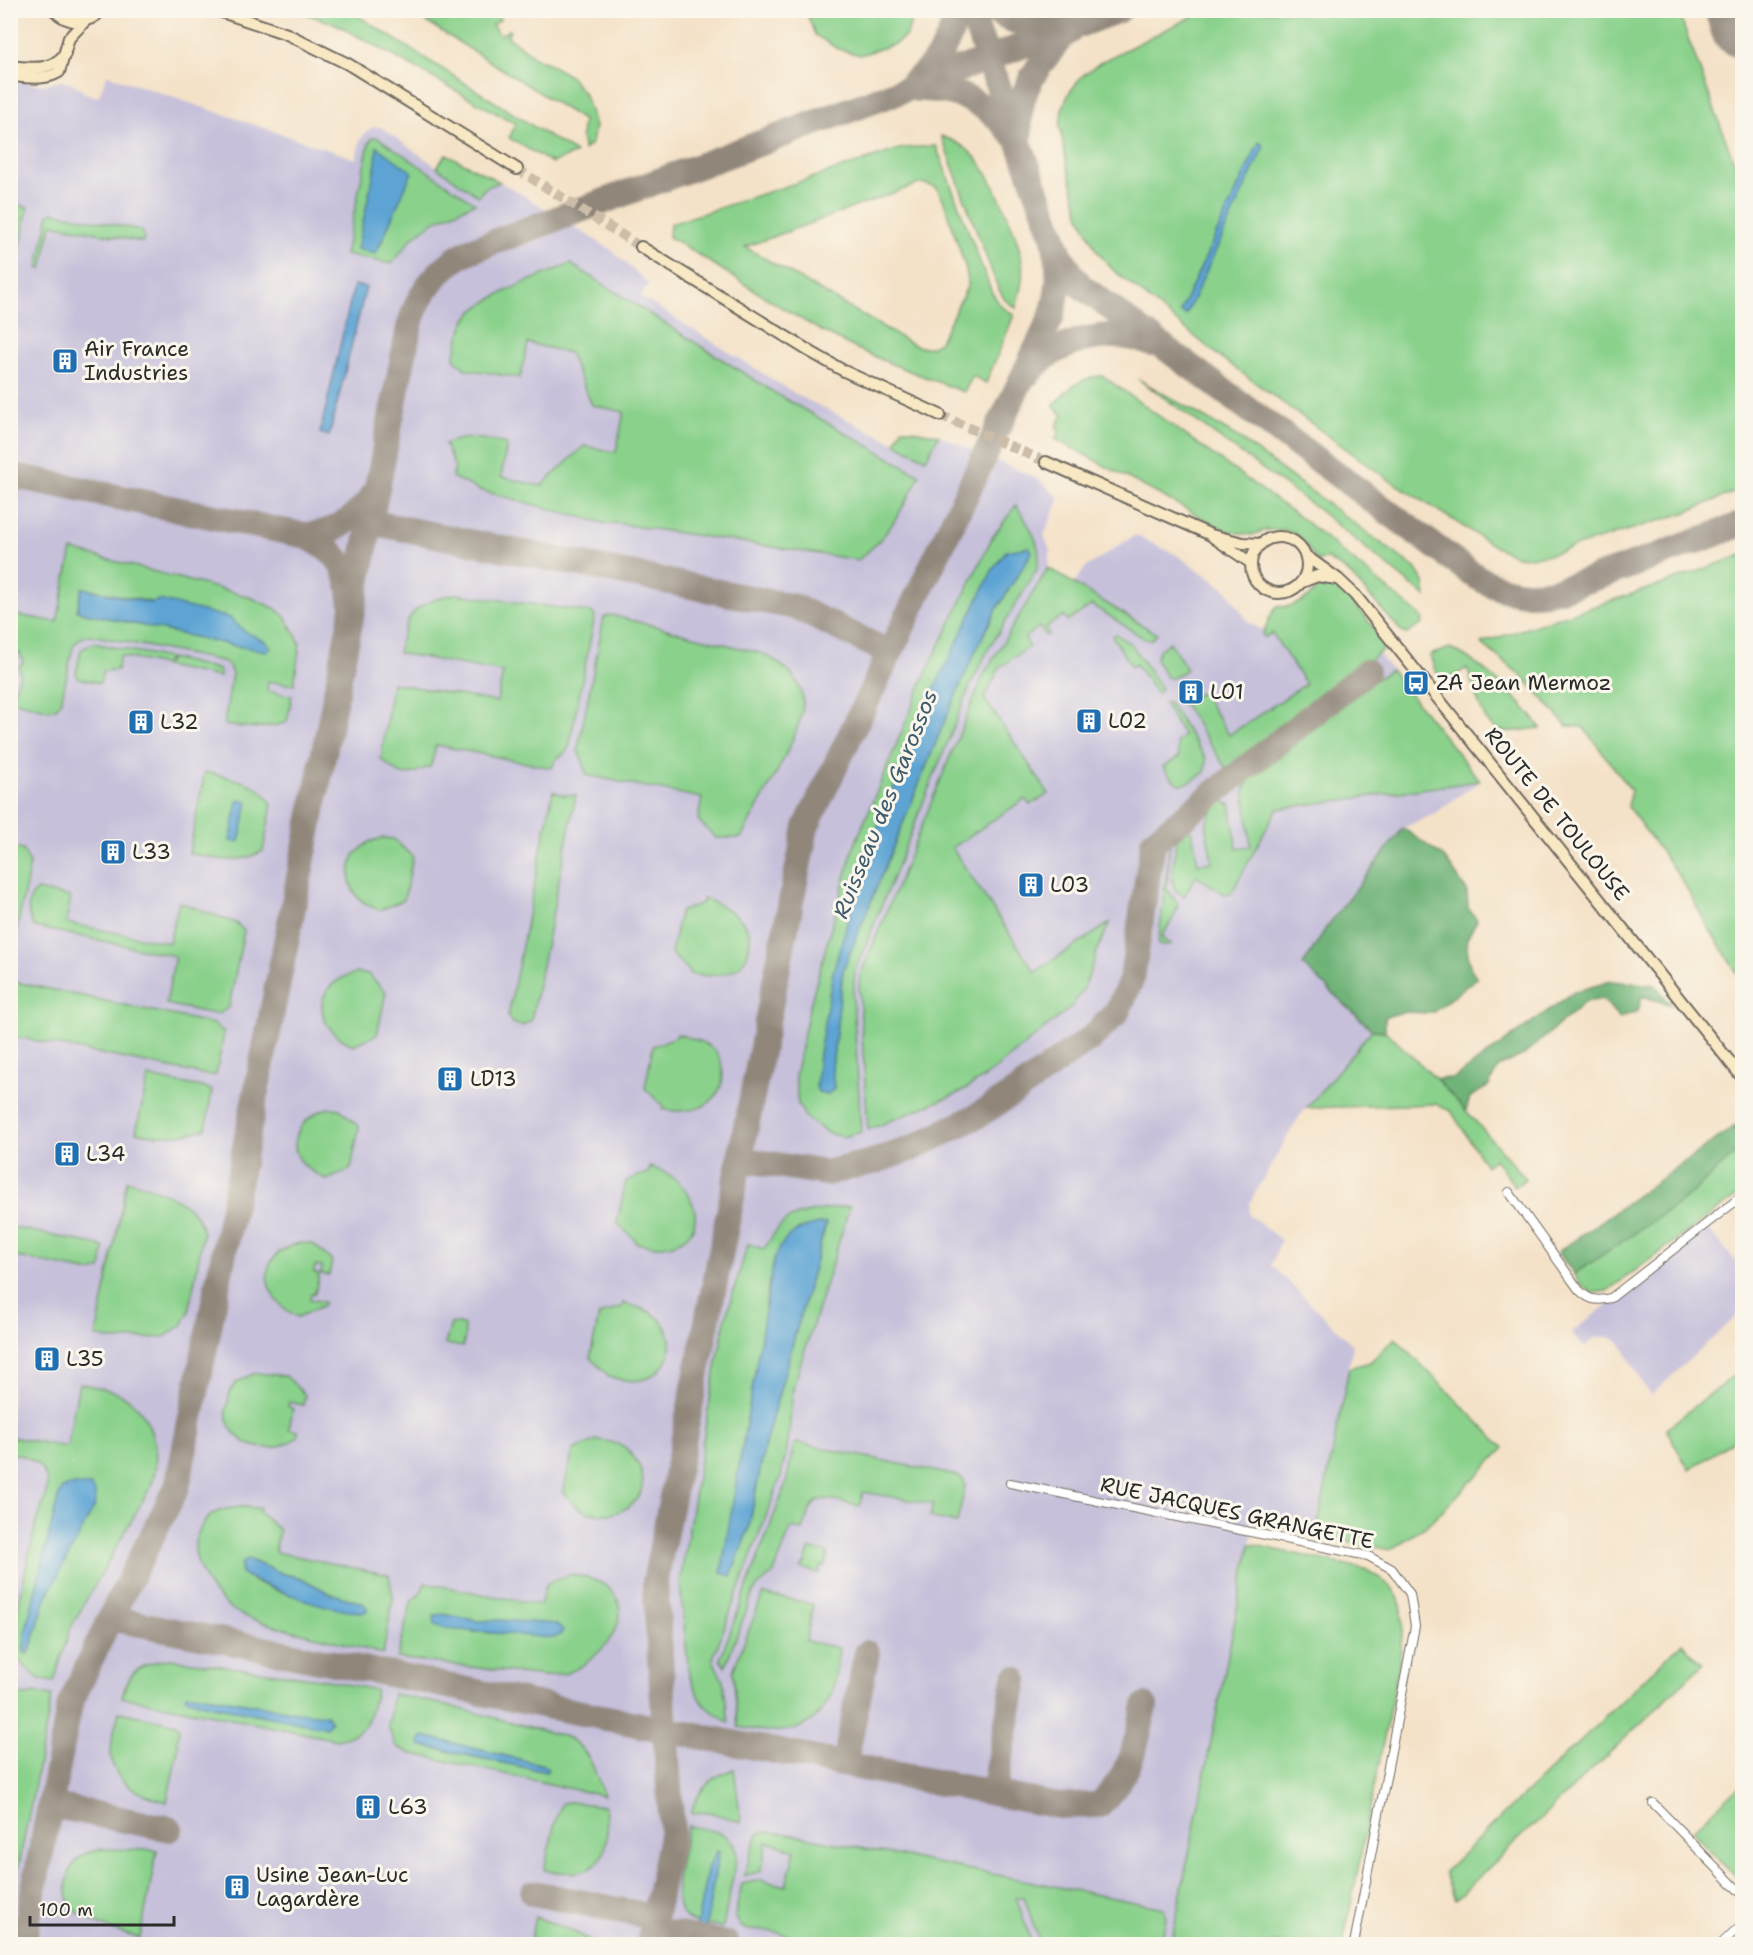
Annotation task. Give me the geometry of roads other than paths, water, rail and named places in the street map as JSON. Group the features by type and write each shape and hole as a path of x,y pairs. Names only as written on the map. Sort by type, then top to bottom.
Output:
{"main road":[{"path":"54,10 64,19 84,22"},
{"path":"216,10 287,34 348,64 517,169"},
{"path":"69,38 84,22 103,11"},
{"path":"10,76 51,77 60,72 69,38 64,19"},
{"path":"10,66 43,69 59,62 65,54"},
{"path":"641,248 827,361 940,415"},
{"path":"1046,462 1210,535 1243,543 1261,544"},
{"path":"1210,535 1251,563"},
{"path":"1302,582 1307,569 1306,556 1302,549 1290,539 1275,537 1256,549 1251,571 1258,585 1272,592 1289,592 1302,582 1317,576 1338,579"},
{"name":"ROUTE DE TOULOUSE","path":"1306,556 1338,579 1355,595 1743,1077"}],"street":[{"path":"1509,1192 1579,1290 1586,1298 1596,1301 1611,1298 1743,1196"},
{"name":"RUE JACQUES GRANGETTE","path":"1010,1483 1368,1556 1392,1569 1410,1594 1415,1626 1354,1944"},
{"path":"1653,1803 1743,1894"},
{"path":"1721,1944 1743,1924"}],"water":[{"path":"1259,142 1264,146 1186,315 1180,312"},
{"path":"377,147 412,172 376,254 357,249 376,163"},
{"path":"354,285 366,287 329,436 320,433"},
{"path":"1029,547 1032,552 995,612 945,720 843,970 832,1067 834,1089 828,1094 818,1092 816,1086 819,1054 833,972 867,854 932,693 993,569 1006,551"},
{"path":"82,588 151,603 159,600 230,618 244,631 266,642 271,648 267,651 235,646 77,611"},
{"path":"238,800 248,802 239,842 230,841"},
{"path":"826,1223 765,1444 749,1527 731,1576 721,1573 774,1259 783,1243 794,1232"},
{"path":"75,1485 91,1486 95,1493 95,1505 46,1598 29,1654 24,1653 25,1634 58,1498 62,1488"},
{"path":"247,1559 284,1574 301,1578 329,1593 362,1603 367,1607 367,1611 356,1612 322,1605 251,1579 241,1573 241,1564"},
{"path":"442,1614 478,1621 500,1620 557,1624 563,1630 554,1638 447,1629 435,1625 434,1616"},
{"path":"186,1694 326,1715 331,1722 326,1727 316,1726 204,1704 185,1698"},
{"path":"423,1736 543,1765 548,1769 546,1772 420,1745 419,1741"},
{"path":"719,1851 703,1944 693,1944 708,1866"}],"tunnel":[{"path":"517,169 641,247"},
{"path":"940,415 1046,462"}],"place":[{"name":"Air France Industries","path":"65,361"},
{"name":"ZA Jean Mermoz","path":"1416,683"},
{"name":"L01","path":"1191,692"},
{"name":"L02","path":"1089,721"},
{"name":"L32","path":"141,722"},
{"name":"L33","path":"113,852"},
{"name":"L03","path":"1031,885"},
{"name":"LD13","path":"450,1079"},
{"name":"L34","path":"67,1154"},
{"name":"L35","path":"47,1359"},
{"name":"L63","path":"368,1807"},
{"name":"Usine Jean-Luc Lagardère","path":"237,1887"}],"water label":[{"name":"Ruisseau des Garossos","path":"885,804"}]}
